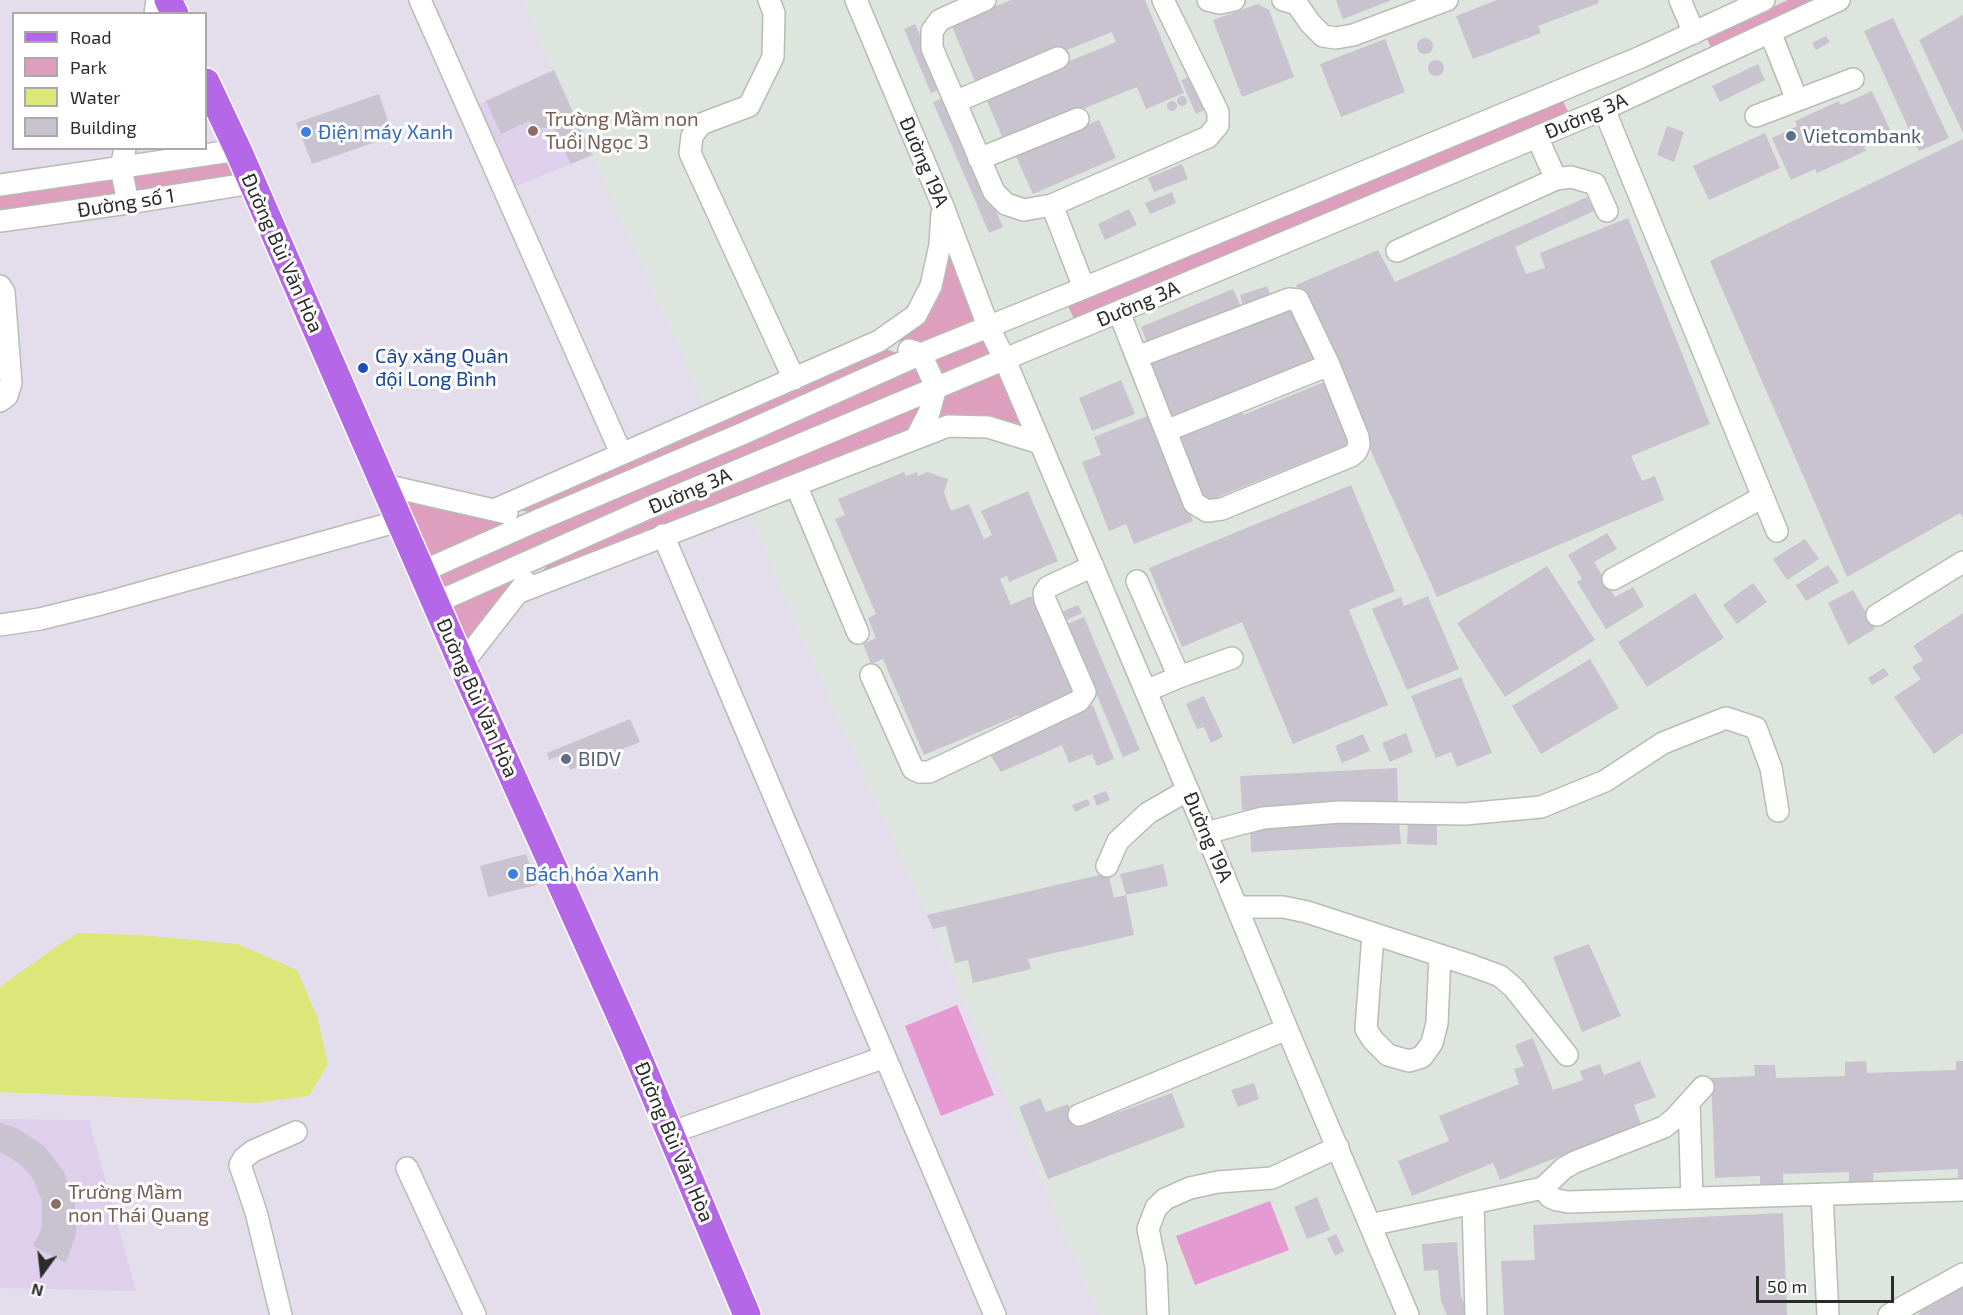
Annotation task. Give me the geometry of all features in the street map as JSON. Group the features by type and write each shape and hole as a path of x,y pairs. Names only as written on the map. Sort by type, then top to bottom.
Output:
{"main road":[{"name":"Đường Bùi Văn Hòa","path":"207,83 462,664 634,1047 747,1315"}],"street":[{"path":"420,0 621,453"},
{"path":"769,0 774,13 773,57 749,106 701,124 692,136 690,153 794,380"},
{"name":"Đường 19A","path":"856,0 942,204 988,326 1005,360 1093,566 1408,1315"},
{"path":"985,0 940,20 932,31 932,48 994,192 1006,204 1024,210 1052,205 1208,137 1218,125 1218,112 1163,0"},
{"path":"1208,0 1220,3 1234,0"},
{"path":"1283,0 1297,4 1310,23 1323,36 1336,38 1447,0"},
{"path":"1680,0 1694,33"},
{"name":"Đường 3A","path":"422,572 536,520 734,437 921,354 1641,57 1764,0"},
{"name":"Đường 3A","path":"435,603 551,551 936,387 1604,109 1839,0"},
{"path":"1770,32 1797,100"},
{"path":"1641,57 1653,87"},
{"path":"955,102 1058,58"},
{"path":"1756,116 1853,79"},
{"path":"1604,109 1777,531"},
{"path":"979,159 1078,119"},
{"path":"1537,137 1556,179"},
{"name":"Đường số 1","path":"0,185 123,158 237,150"},
{"path":"123,158 128,203"},
{"path":"1397,251 1556,179 1571,177 1594,184 1607,211"},
{"name":"Đường số 1","path":"0,221 252,183"},
{"path":"494,510 879,341 916,315 931,286 940,245 942,204"},
{"path":"1052,205 1084,288"},
{"path":"0,286 3,292 11,383 7,396 0,401"},
{"path":"1119,312 1194,503 1207,511 1222,509 1351,456 1359,445 1358,437 1329,365 1298,300 1288,299 1137,357"},
{"path":"879,341 921,354 936,387 929,413 916,438"},
{"path":"1166,431 1329,365"},
{"name":"Đường 3A","path":"462,664 518,593 916,438 948,426 988,427 1040,443"},
{"path":"384,485 536,520"},
{"path":"796,485 858,633"},
{"path":"1613,579 1763,497"},
{"path":"0,625 40,619 101,604 399,520"},
{"path":"663,535 995,1315"},
{"path":"518,593 551,551"},
{"path":"1877,615 1963,562"},
{"path":"871,675 913,769 920,772 929,772 1078,701 1085,692 1044,593 1048,587 1093,566"},
{"path":"1137,581 1179,677"},
{"path":"1146,691 1232,657"},
{"path":"1206,833 1263,818 1340,812 1465,814 1541,807 1605,781 1663,743 1726,718 1756,728 1771,768 1778,811"},
{"path":"1107,866 1118,841 1148,813 1188,790"},
{"path":"1237,907 1283,907 1307,912 1500,976 1514,988 1567,1055"},
{"path":"1373,934 1366,1029 1388,1055 1409,1061 1422,1057 1432,1043 1437,1023 1440,955"},
{"path":"1079,1115 1287,1029"},
{"path":"670,1133 885,1057"},
{"path":"1370,1225 1543,1188 1564,1168 1575,1162 1664,1126 1674,1119 1703,1087"},
{"path":"1689,1103 1692,1198"},
{"path":"281,1315 256,1212 240,1164 253,1151 296,1132"},
{"path":"1158,1315 1156,1267 1148,1229 1156,1208 1165,1199 1190,1188 1218,1182 1272,1178 1338,1148"},
{"path":"407,1168 475,1315"},
{"path":"1543,1188 1550,1197 1568,1202 1963,1190"},
{"path":"1822,1194 1828,1315"},
{"path":"1473,1203 1476,1315"},
{"path":"1889,1315 1963,1274"}],"shaded area":[{"path":"522,0 1963,0 1963,1315 1099,1315 927,915 790,611 698,390"},
{"name":"Trường Mầm non Tuổi Ngọc 3","path":"554,70 592,155 510,189 474,106"},
{"path":"957,1005 994,1095 941,1116 905,1026"},
{"name":"Trường Mầm non Thái Quang","path":"0,1119 89,1120 136,1291 0,1288"},
{"path":"1270,1201 1289,1250 1195,1285 1176,1236"}],"green space":[{"path":"1788,0 1814,0 1711,48 1707,38"},
{"path":"1563,101 1569,113 1074,319 1068,306"},
{"path":"230,158 239,179 134,196 129,173"},
{"path":"116,175 120,197 0,214 0,192"},
{"path":"951,246 984,316 915,345 898,341 924,323 939,293"},
{"path":"994,335 1000,350 938,376 931,361"},
{"path":"886,349 897,353 529,512 519,510"},
{"path":"920,366 926,380 441,588 436,577"},
{"path":"1008,369 1031,427 988,416 946,416 932,422 940,398"},
{"path":"925,404 915,427 542,572 549,563"},
{"path":"401,499 510,520 427,557"},
{"path":"525,574 509,586 464,644 449,608"}],"water":[{"path":"78,933 138,935 238,944 297,970 317,1016 328,1064 309,1096 256,1103 0,1092 0,987"}],"building":[{"path":"1011,0 1145,0 1184,93 1146,109 1137,87 1004,141 985,96 1116,42 1112,32 977,86 951,24"},
{"path":"1336,0 1392,0 1343,19"},
{"path":"1497,0 1598,0 1599,3 1538,26 1541,33 1473,59 1456,16"},
{"path":"1258,4 1269,10 1294,77 1242,97 1213,20"},
{"path":"1963,15 1963,133 1919,40"},
{"path":"1893,18 1949,138 1919,151 1864,31"},
{"path":"915,24 943,88 931,93 904,29"},
{"path":"1826,36 1830,42 1816,50 1812,43"},
{"path":"1422,38 1428,38 1433,46 1431,52 1422,54 1417,49 1417,43"},
{"path":"1385,39 1405,92 1341,117 1320,64"},
{"path":"1433,60 1439,60 1444,68 1442,74 1433,76 1428,71 1428,65"},
{"path":"1758,64 1765,80 1720,102 1712,86"},
{"path":"554,70 592,155 571,164 552,125 538,128 529,121 501,134 486,101"},
{"path":"1190,77 1204,110 1196,114 1181,80"},
{"path":"1872,91 1892,134 1864,147 1866,151 1817,173 1815,169 1791,180 1772,138 1797,126 1795,121 1839,101 1841,105"},
{"path":"379,94 393,136 312,164 296,123"},
{"path":"1182,96 1186,97 1186,105 1182,106 1178,105 1177,101 1178,97"},
{"path":"947,97 1003,227 989,233 933,102"},
{"path":"1172,101 1176,102 1176,110 1172,111 1168,110 1167,106 1168,102"},
{"path":"1099,120 1116,158 1033,194 1016,156"},
{"path":"1667,126 1684,132 1674,162 1657,155"},
{"path":"1765,133 1780,168 1709,200 1693,166"},
{"path":"1963,139 1963,518 1960,513 1847,577 1710,261"},
{"path":"1182,164 1188,179 1154,192 1148,178"},
{"path":"1172,192 1176,203 1150,214 1145,203"},
{"path":"1587,197 1594,211 1515,247 1526,274 1545,268 1540,253 1628,218 1710,424 1631,456 1642,481 1655,476 1664,500 1437,597 1296,285 1378,250 1395,282"},
{"path":"1129,209 1137,225 1105,240 1098,224"},
{"path":"1267,286 1271,297 1243,306 1240,295"},
{"path":"1233,289 1241,307 1148,345 1141,327"},
{"path":"1284,310 1286,313 1293,310 1315,363 1173,420 1150,363 1155,361 1153,355"},
{"path":"1121,380 1135,414 1092,431 1079,398"},
{"path":"1329,380 1354,442 1203,503 1177,439 1224,420 1221,414 1240,407 1243,415"},
{"path":"1150,415 1193,521 1134,544 1126,524 1109,531 1082,462 1101,455 1094,437"},
{"path":"904,472 906,476 917,472 918,476 927,472 948,479 944,493 951,511 969,504 984,539 992,535 981,511 1028,491 1058,561 1009,582 1007,576 1000,579 1011,605 1031,596 1072,692 1034,709 1044,730 1055,726 1053,721 1093,705 1114,759 1097,766 1092,754 1069,763 1062,745 1001,772 990,754 1029,737 1019,715 924,755 883,659 871,664 863,644 876,638 868,618 876,614 835,519 845,515 838,499"},
{"path":"1351,485 1395,591 1349,610 1388,705 1293,744 1242,622 1182,647 1149,568"},
{"path":"1607,533 1617,549 1594,562 1615,597 1633,587 1644,606 1606,629 1577,582 1582,579 1568,555"},
{"path":"1805,539 1819,559 1787,580 1773,559"},
{"path":"1828,565 1839,582 1806,601 1796,585"},
{"path":"1547,566 1595,640 1505,697 1457,623"},
{"path":"1753,583 1767,602 1737,624 1723,605"},
{"path":"1853,590 1875,629 1848,645 1828,603"},
{"path":"1695,593 1724,638 1647,687 1618,642"},
{"path":"1428,596 1459,669 1407,690 1372,609 1401,597 1404,606"},
{"path":"1078,605 1082,613 1067,620 1063,611"},
{"path":"1963,613 1963,733 1934,754 1894,697 1921,679 1912,667 1923,660 1913,646"},
{"path":"1084,617 1140,750 1123,757 1067,624"},
{"path":"1590,659 1619,708 1541,754 1512,706"},
{"path":"1884,668 1889,675 1872,685 1868,678"},
{"path":"1461,677 1492,753 1457,767 1451,752 1436,758 1411,696"},
{"path":"1204,696 1223,737 1211,743 1204,727 1197,729 1186,704"},
{"name":"BIDV","path":"630,719 640,742 570,770 564,754 549,760 547,753"},
{"path":"1406,733 1413,752 1390,762 1382,743"},
{"path":"1363,734 1370,751 1342,763 1335,746"},
{"path":"1397,768 1398,803 1242,810 1240,776"},
{"path":"1106,791 1110,800 1097,806 1093,796"},
{"path":"1088,799 1090,805 1075,812 1072,805"},
{"path":"1408,818 1437,819 1437,845 1407,844"},
{"path":"1399,819 1401,844 1251,852 1250,826"},
{"name":"Bách hóa Xanh","path":"526,854 537,885 488,897 480,866"},
{"path":"1163,864 1168,886 1126,895 1120,874"},
{"path":"1108,873 1114,898 1126,895 1134,935 1028,959 1031,969 973,983 968,960 955,963 946,926 933,929 927,915"},
{"path":"1589,944 1621,1016 1582,1032 1553,957"},
{"path":"1533,1038 1553,1090 1583,1080 1580,1071 1600,1064 1604,1075 1640,1061 1656,1097 1634,1105 1641,1124 1500,1180 1493,1163 1412,1196 1398,1161 1449,1141 1439,1116 1519,1084 1514,1069 1524,1066 1515,1045"},
{"path":"1866,1061 1867,1073 1956,1070 1956,1061 1963,1061 1963,1184 1958,1184 1958,1169 1873,1173 1874,1186 1849,1186 1849,1172 1783,1174 1784,1191 1760,1192 1760,1176 1715,1178 1711,1078 1755,1076 1754,1065 1775,1065 1776,1078 1845,1076 1845,1062"},
{"path":"1254,1083 1259,1099 1238,1107 1231,1090"},
{"path":"1172,1093 1185,1127 1048,1179 1019,1107 1040,1098 1046,1112 1068,1104 1078,1127"},
{"path":"0,1122 18,1129 44,1146 64,1172 74,1201 76,1216 76,1234 66,1263 33,1246 42,1223 42,1201 28,1172 20,1164 0,1152"},
{"path":"1317,1197 1330,1230 1307,1239 1294,1207"},
{"path":"1783,1213 1787,1315 1504,1315 1501,1261 1535,1260 1533,1225"},
{"path":"1336,1234 1344,1251 1335,1256 1327,1238"},
{"path":"1457,1242 1461,1296 1469,1315 1447,1315 1441,1301 1438,1270 1424,1271 1422,1244"},
{"path":"1963,1286 1963,1315 1917,1315 1921,1312 1917,1306 1926,1301 1929,1307"}],"place":[{"name":"Trường Mầm non Tuổi Ngọc 3","path":"533,131"},
{"name":"Điện máy Xanh","path":"306,132"},
{"name":"Vietcombank","path":"1791,136"},
{"name":"Cây xăng Quân đội Long Bình","path":"363,368"},
{"name":"BIDV","path":"566,759"},
{"name":"Bách hóa Xanh","path":"513,874"},
{"name":"Trường Mầm non Thái Quang","path":"56,1204"}]}
